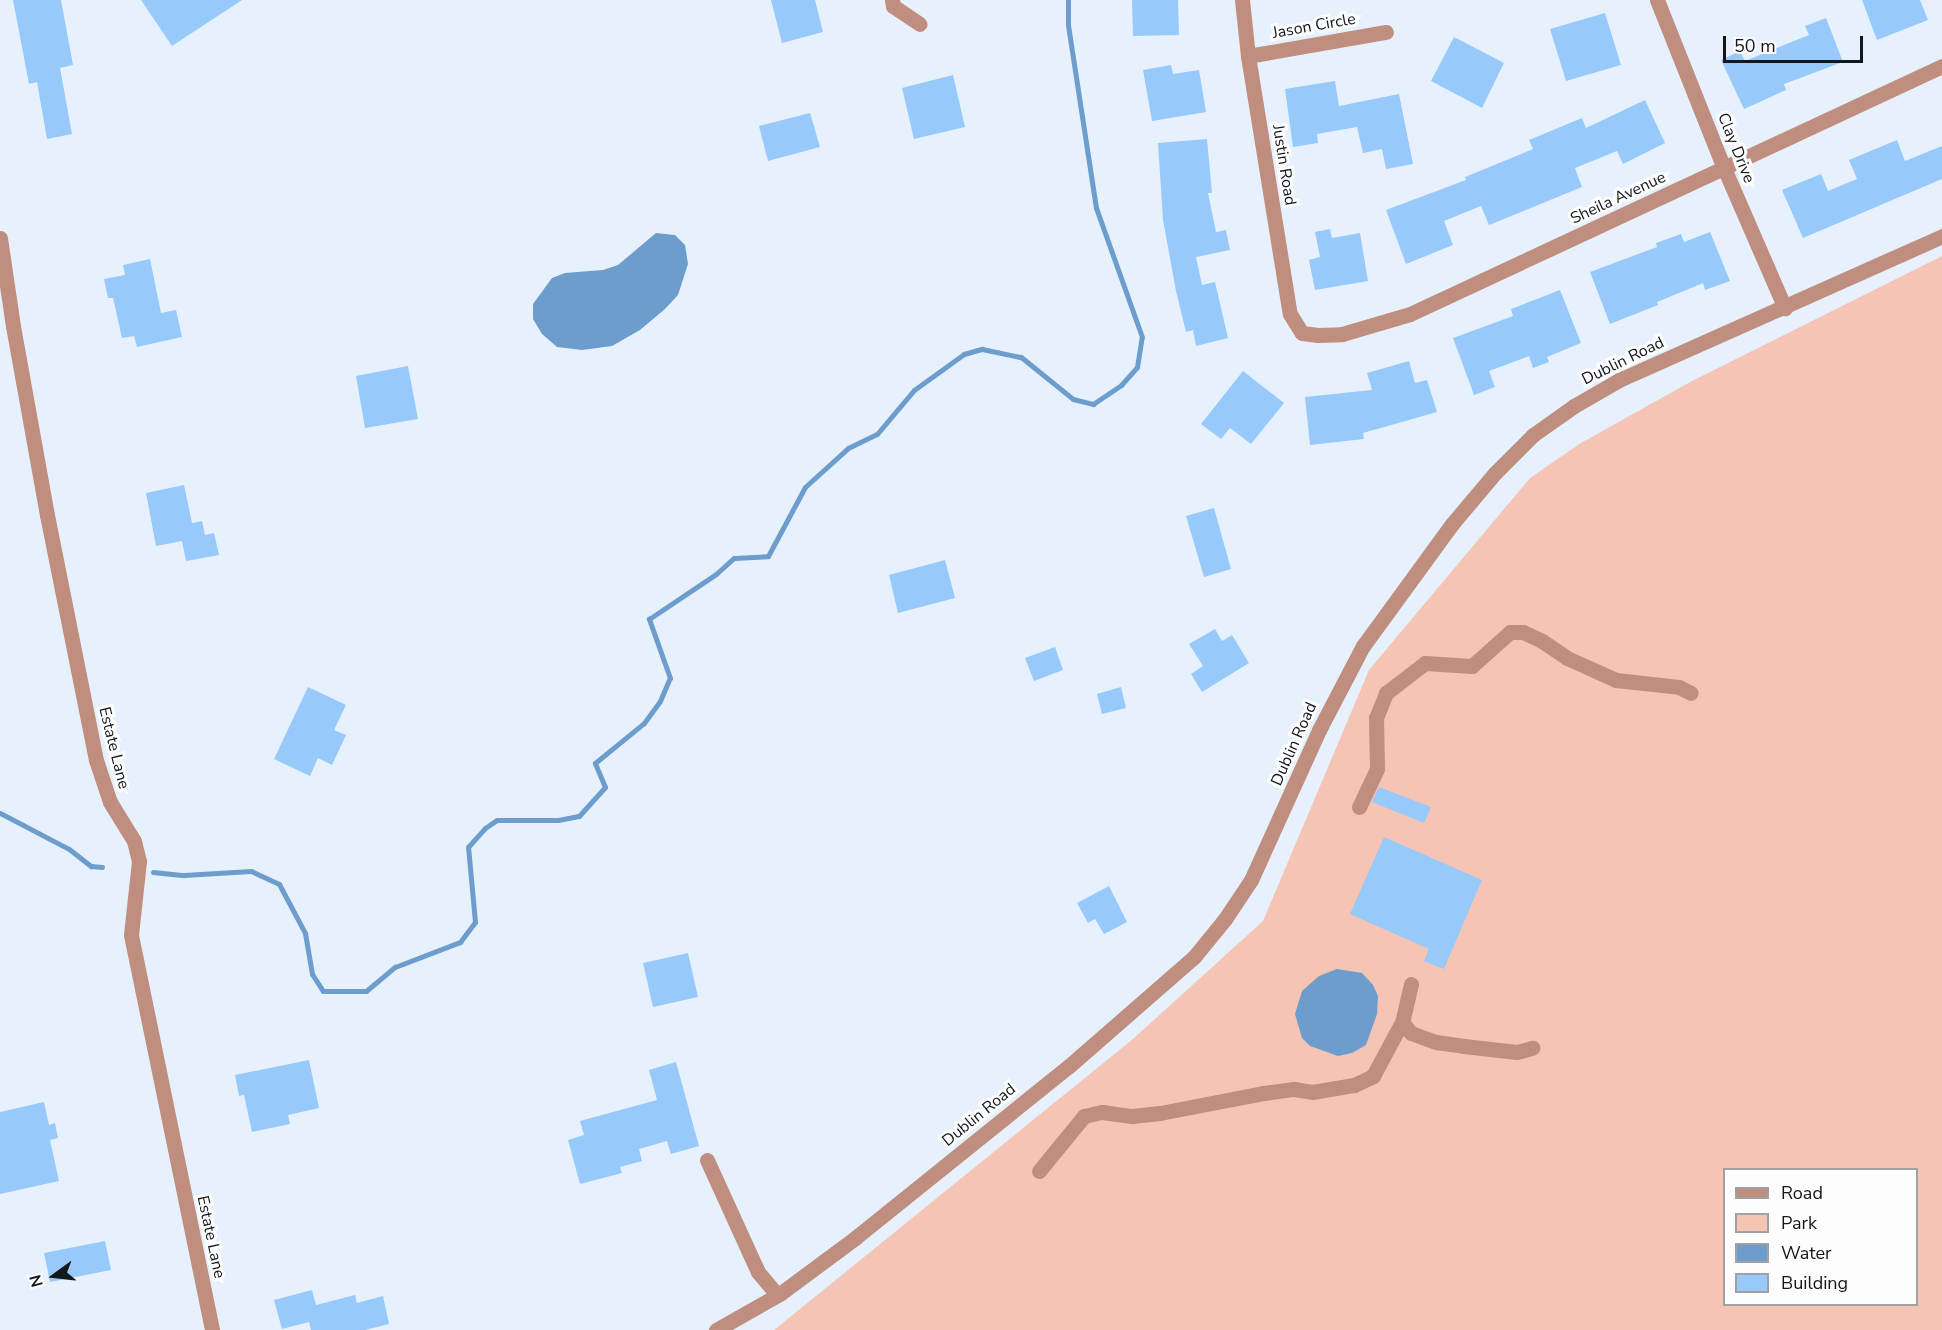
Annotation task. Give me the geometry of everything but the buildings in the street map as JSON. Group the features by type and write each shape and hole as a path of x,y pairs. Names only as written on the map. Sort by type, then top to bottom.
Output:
{"street":[{"path":"891,0 893,6 920,24"},
{"name":"Justin Road","path":"1242,0 1248,56 1290,314 1302,333"},
{"name":"Clay Drive","path":"1657,0 1724,168 1785,308"},
{"name":"Jason Circle","path":"1248,56 1386,32"},
{"name":"Sheila Avenue","path":"1302,333 1342,334 1410,314 1942,66"},
{"name":"Dublin Road","path":"716,1330 777,1295 855,1238 1069,1066 1194,957 1225,919 1251,880 1319,730 1363,646 1452,524 1515,452 1550,423 1619,380 1785,308 1942,236"},
{"name":"Estate Lane","path":"0,238 13,326 49,525 96,760 110,802 134,841 139,861 131,935 212,1330"},
{"path":"1359,807 1377,770 1376,718 1386,693 1425,663 1472,666 1510,632 1522,632 1542,641 1566,658 1616,680 1679,687 1691,693"},
{"path":"1039,1171 1084,1116 1102,1112 1132,1116 1294,1089 1312,1092 1354,1085 1373,1076 1402,1022 1412,984"},
{"path":"1402,1022 1411,1033 1436,1042 1517,1052 1532,1048"},
{"path":"707,1160 758,1272 777,1295"}],"green space":[{"path":"1942,256 1942,1330 774,1330 1133,1039 1263,921 1369,670 1530,478 1581,443 1692,381"}],"water":[{"path":"656,233 675,235 685,245 688,264 678,295 665,309 640,330 612,346 582,350 557,347 542,334 533,319 533,304 552,278 565,273 603,270 618,265"},
{"path":"1337,969 1362,973 1373,985 1378,996 1377,1014 1366,1045 1352,1053 1338,1056 1310,1046 1302,1038 1295,1014 1302,991 1319,976"}],"waterway":[{"path":"153,872 184,875 251,871 279,884 305,933 312,974 323,991 366,991 395,967 460,942 475,922 468,847 485,828 497,820 558,820 579,816 605,787 595,763 644,723 660,701 670,678 649,619 716,574 734,558 768,556 805,487 848,448 877,434 914,390 964,354 982,349 1021,357 1073,399 1093,404 1121,385 1137,367 1142,337 1096,208 1068,24 1068,0"},
{"path":"0,813 69,849 91,866 102,867"}]}
